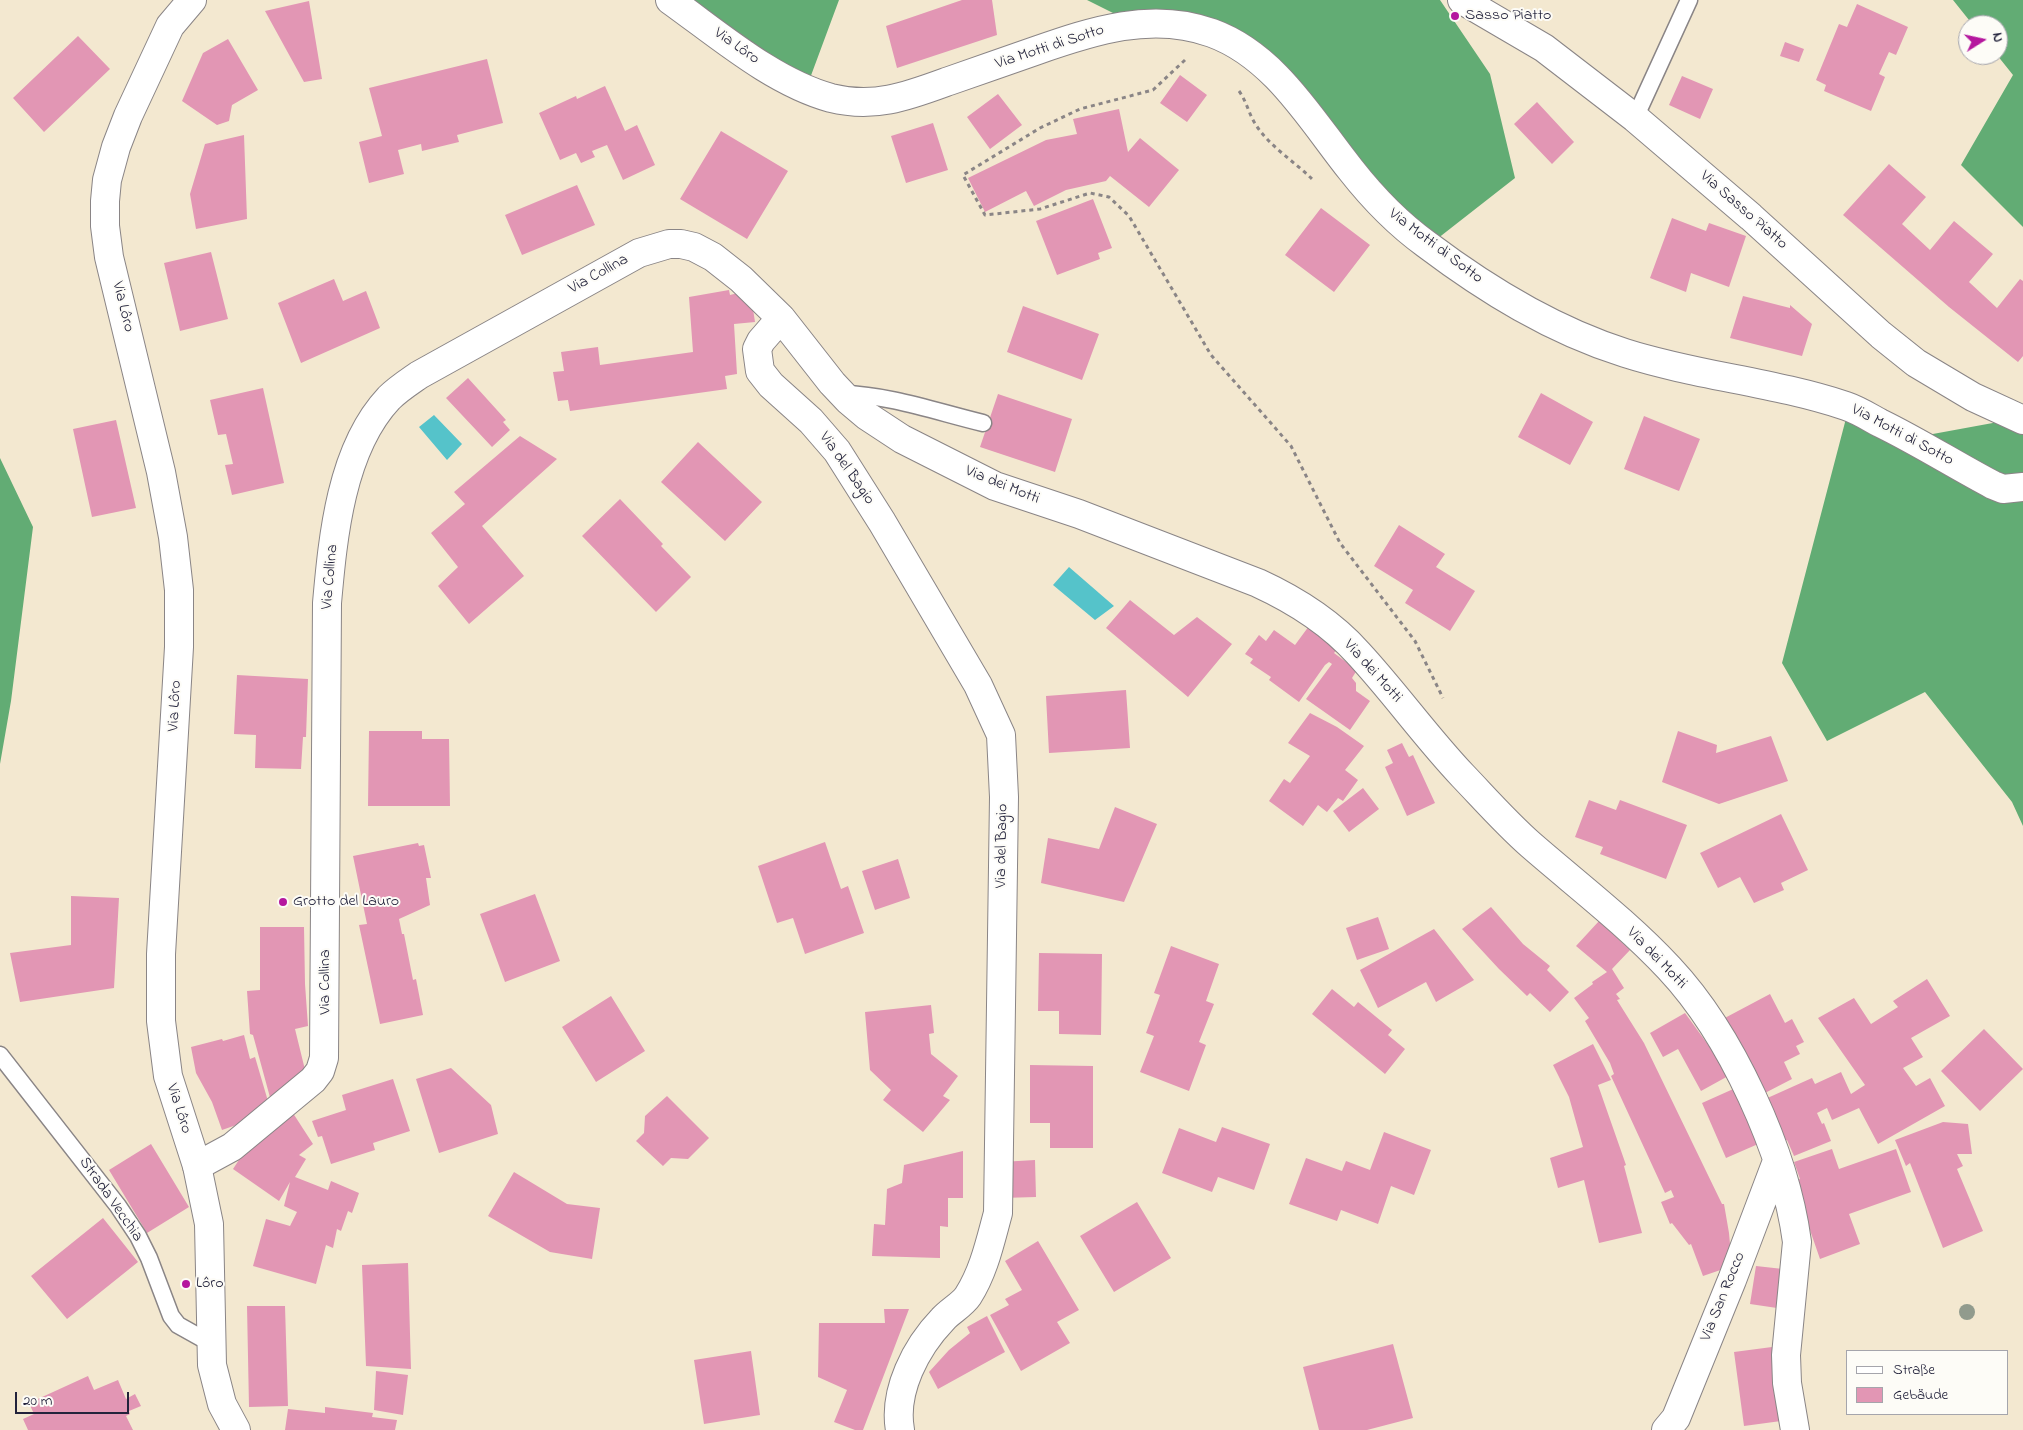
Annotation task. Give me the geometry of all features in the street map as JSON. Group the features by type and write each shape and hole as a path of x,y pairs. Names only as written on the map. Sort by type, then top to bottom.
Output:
{"street":[{"name":"Via Lôro","path":"192,0 170,26 128,116 116,147 107,180 105,226 109,257 161,472 173,538 179,590 179,647 160,1022 168,1076 197,1166 208,1224 212,1365 222,1404 236,1430"},
{"name":"Via Lôro","path":"670,0 779,76 806,89"},
{"name":"Via Sasso Piatto","path":"1462,0 1544,48 1635,118 1752,217 1881,335 1916,363 1949,385 2023,420"},
{"name":"Via Motti di Sotto","path":"806,89 831,98 850,102 870,103 889,101 1079,35 1135,24 1173,24 1211,33 1232,42 1253,56 1302,105 1380,204 1404,227 1503,297 1562,330 1629,354 1690,370 1757,383 1849,407 1911,438 1993,486 2013,490 2023,487"},
{"name":"Via Collina","path":"197,1166 232,1147 313,1080 320,1071 324,1058 326,1030 327,613 329,577 338,516 356,451 377,413 389,398 420,375 638,253 669,244 694,247 713,257 741,279 781,318"},
{"name":"Via dei Motti","path":"781,318 832,383 843,394 867,416 902,438 994,486 1079,514 1258,583 1286,596 1329,627 1357,652 1461,774 1528,843 1621,922 1669,968 1709,1020 1738,1066 1777,1161 1797,1242 1786,1355 1787,1383 1795,1430"},
{"name":"Via del Bagio","path":"781,318 760,341 757,349 760,371 771,386 812,421 837,451 978,685 1001,735 1004,797 998,1213 985,1261 967,1298 943,1319 922,1343 901,1391 898,1419 900,1430"},
{"name":"Via San Rocco","path":"1666,1430 1676,1418 1732,1280 1777,1161"}],"lane":[{"path":"1635,118 1688,0"},
{"path":"843,394 862,394 882,398 983,423"},
{"name":"Strada Vecchia","path":"0,1055 118,1206 138,1236 149,1258 171,1316 178,1325 212,1344"}],"path":[{"path":"1192,63 1184,60 1153,90 1080,110 1040,128 964,175 985,215 1040,208 1090,193 1109,197 1129,216 1211,355 1291,446 1340,543 1415,641 1445,702"},
{"path":"1235,86 1244,98 1256,125 1291,162 1316,183 1325,165 1338,152"}],"green space":[{"path":"670,0 839,0 806,89"},
{"path":"1087,0 1440,0 1490,74 1515,178 1428,246 1253,56 1135,24"},
{"path":"1953,0 2023,0 2023,227 1961,165 2013,75 2005,65 2008,65 2008,15 1965,15"},
{"path":"1849,407 1911,438 2020,418 2023,415 2023,826 2012,802 1925,692 1827,741 1782,663"},
{"path":"0,458 33,527 11,701 0,764"}],"water":[{"path":"434,415 462,444 447,460 419,427"},
{"path":"1069,567 1114,606 1095,620 1053,585"}],"building":[{"path":"962,0 992,0 997,35 897,68 886,26"},
{"path":"309,1 322,79 304,82 265,11"},
{"path":"1857,4 1908,27 1896,55 1889,52 1879,74 1885,77 1871,111 1824,91 1826,85 1816,80 1839,24 1847,27"},
{"path":"78,36 110,69 44,132 13,98"},
{"path":"228,39 258,90 232,105 229,121 217,125 182,101 203,53"},
{"path":"1785,42 1804,49 1799,62 1780,56"},
{"path":"487,59 503,123 457,135 459,142 422,151 421,144 398,150 404,174 369,183 359,142 382,136 369,88"},
{"path":"1180,75 1207,95 1187,122 1160,103"},
{"path":"1682,76 1713,89 1700,119 1669,105"},
{"path":"605,86 625,131 637,125 655,165 623,180 607,145 592,151 595,157 581,163 576,153 560,160 539,113 576,96 577,99"},
{"path":"998,94 1022,125 990,149 967,117"},
{"path":"1537,102 1574,142 1552,164 1514,124"},
{"path":"1119,109 1128,152 1140,138 1179,170 1149,207 1110,176 1106,181 1066,190 1034,206 1026,191 985,212 968,178 1046,140 1077,134 1073,119"},
{"path":"933,123 948,170 906,183 891,136"},
{"path":"721,131 788,171 747,239 680,199"},
{"path":"244,135 247,219 196,229 190,194 205,144"},
{"path":"1889,164 1926,197 1902,224 1930,250 1954,221 1993,254 1969,282 1997,308 2020,279 2023,281 2023,356 2018,362 1949,307 1843,215"},
{"path":"577,185 595,225 522,255 505,215"},
{"path":"1093,199 1112,248 1098,253 1100,259 1057,275 1036,221"},
{"path":"1321,208 1370,245 1334,292 1285,255"},
{"path":"1672,218 1706,231 1709,223 1746,236 1729,287 1691,273 1686,292 1650,278"},
{"path":"211,252 228,319 180,331 164,263"},
{"path":"334,279 343,301 366,291 380,328 301,363 278,303"},
{"path":"729,290 730,295 750,290 755,322 734,324 737,374 725,376 727,389 570,411 568,400 558,401 553,372 564,371 561,352 598,347 600,365 693,352 689,297"},
{"path":"1743,296 1790,308 1790,305 1812,324 1802,356 1730,338"},
{"path":"1023,306 1099,334 1082,380 1007,352"},
{"path":"468,378 506,420 503,422 510,430 492,447 446,398"},
{"path":"263,388 284,483 232,495 225,465 233,464 226,434 218,435 210,400"},
{"path":"1541,393 1593,422 1570,465 1518,437"},
{"path":"998,394 1072,419 1055,472 980,447"},
{"path":"1644,416 1700,439 1679,491 1624,469"},
{"path":"116,420 136,508 92,517 73,429"},
{"path":"520,436 557,459 482,526 524,576 469,624 438,586 458,567 431,533 465,504 454,492"},
{"path":"698,442 762,502 725,541 661,482"},
{"path":"620,499 663,544 661,546 691,577 656,612 582,536"},
{"path":"1399,525 1445,554 1436,567 1475,591 1450,631 1405,603 1413,590 1374,566"},
{"path":"1130,600 1174,635 1197,617 1232,644 1188,697 1106,628"},
{"path":"1309,626 1339,647 1334,653 1357,670 1352,678 1356,683 1356,691 1370,701 1350,730 1306,699 1332,664 1329,662 1325,665 1299,702 1269,680 1271,677 1250,663 1253,659 1245,654 1259,635 1266,641 1274,630 1295,645"},
{"path":"237,675 308,679 306,737 303,737 301,769 255,768 256,735 234,734"},
{"path":"1126,690 1130,748 1049,753 1046,696"},
{"path":"1310,713 1337,727 1364,746 1345,770 1358,780 1343,801 1338,798 1327,812 1318,805 1303,826 1269,801 1284,779 1290,783 1310,756 1288,743"},
{"path":"369,731 422,731 422,739 449,739 450,806 368,806"},
{"path":"1678,731 1717,745 1716,753 1771,736 1788,781 1719,804 1662,782"},
{"path":"1402,743 1409,757 1413,755 1435,803 1407,816 1385,767 1393,763 1387,750"},
{"path":"1363,788 1379,809 1349,832 1333,811"},
{"path":"1589,800 1616,810 1620,800 1687,825 1666,879 1600,854 1603,847 1575,837"},
{"path":"1115,807 1157,824 1124,902 1041,883 1048,838 1099,849"},
{"path":"1781,814 1808,870 1781,883 1784,890 1754,903 1740,877 1718,888 1700,853"},
{"path":"825,842 841,889 848,886 864,933 805,954 793,918 777,923 758,866"},
{"path":"418,843 419,846 424,845 431,878 426,878 430,905 399,919 402,934 404,934 413,980 416,979 423,1015 380,1024 359,925 367,924 353,856"},
{"path":"898,859 910,898 875,910 862,871"},
{"path":"535,894 560,961 505,982 480,914"},
{"path":"71,896 119,898 114,988 20,1002 10,953 71,945"},
{"path":"1491,907 1523,944 1550,966 1547,970 1569,992 1550,1012 1530,993 1527,996 1462,929"},
{"path":"1378,917 1389,949 1357,960 1346,928"},
{"path":"1599,921 1630,950 1612,969 1624,988 1616,994 1620,999 1617,1000 1644,1043 1722,1204 1724,1204 1732,1266 1703,1276 1691,1244 1689,1245 1672,1223 1670,1224 1661,1202 1674,1197 1671,1190 1665,1193 1611,1076 1614,1074 1610,1063 1585,1021 1589,1018 1574,998 1607,972 1576,946"},
{"path":"260,927 304,927 308,1026 295,1029 307,1078 271,1101 253,1035 250,1034 247,991 260,990"},
{"path":"1434,929 1474,980 1436,1002 1426,982 1378,1008 1360,970"},
{"path":"1171,946 1219,964 1206,1001 1214,1004 1199,1042 1206,1045 1189,1091 1140,1072 1154,1036 1146,1033 1160,995 1154,993"},
{"path":"1039,953 1102,954 1101,1035 1059,1034 1059,1011 1038,1011"},
{"path":"1927,979 1950,1016 1911,1038 1923,1057 1903,1068 1916,1086 1930,1078 1945,1106 1878,1144 1859,1108 1832,1120 1827,1108 1817,1113 1822,1124 1824,1123 1831,1141 1794,1156 1787,1140 1782,1142 1763,1100 1812,1078 1815,1084 1841,1072 1851,1094 1865,1085 1818,1018 1854,998 1871,1024 1898,1007 1893,1001"},
{"path":"1332,989 1354,1007 1358,1002 1392,1030 1388,1035 1405,1049 1385,1074 1312,1014"},
{"path":"1770,994 1785,1023 1792,1019 1804,1042 1796,1046 1800,1054 1784,1062 1792,1079 1763,1094 1721,1020"},
{"path":"611,996 645,1051 596,1082 562,1027"},
{"path":"931,1005 934,1033 929,1034 931,1054 958,1076 943,1096 950,1100 923,1132 883,1100 891,1090 870,1070 865,1012"},
{"path":"1685,1013 1730,1075 1701,1091 1678,1049 1663,1057 1650,1033"},
{"path":"1984,1029 2023,1069 1980,1111 1941,1071"},
{"path":"244,1035 250,1059 255,1057 270,1108 265,1115 222,1130 212,1102 196,1073 191,1047"},
{"path":"1593,1044 1611,1080 1598,1085 1626,1165 1624,1166 1642,1233 1599,1243 1584,1180 1558,1188 1550,1158 1583,1147 1569,1097 1553,1065"},
{"path":"1030,1065 1093,1066 1093,1148 1050,1148 1050,1123 1030,1123"},
{"path":"451,1068 491,1105 498,1134 439,1153 416,1079"},
{"path":"393,1079 410,1131 373,1143 375,1150 331,1164 322,1136 318,1137 312,1121 346,1110 342,1095"},
{"path":"1740,1086 1765,1141 1726,1158 1702,1103"},
{"path":"667,1096 709,1138 688,1159 671,1158 663,1166 636,1141 644,1133 645,1116"},
{"path":"289,1107 313,1144 299,1155 306,1159 295,1177 328,1190 331,1181 359,1193 352,1213 348,1211 341,1231 337,1229 333,1248 326,1245 316,1284 253,1266 266,1219 290,1226 297,1212 284,1206 290,1182 279,1201 233,1169 260,1128"},
{"path":"1943,1122 1968,1124 1972,1154 1957,1154 1963,1166 1957,1169 1983,1231 1943,1248 1910,1163 1906,1166 1895,1140"},
{"path":"1222,1127 1270,1144 1254,1190 1218,1177 1212,1192 1162,1173 1179,1128 1216,1142"},
{"path":"1384,1132 1431,1150 1414,1195 1391,1186 1378,1224 1341,1210 1337,1221 1289,1204 1306,1158 1342,1171 1346,1161 1370,1170"},
{"path":"151,1144 189,1207 147,1233 109,1170"},
{"path":"1832,1149 1839,1169 1896,1149 1911,1192 1849,1214 1860,1244 1820,1259 1793,1181 1800,1179 1794,1162"},
{"path":"963,1151 963,1198 948,1198 948,1227 940,1226 940,1258 872,1256 874,1224 885,1225 887,1189 902,1183 904,1165"},
{"path":"1035,1160 1036,1197 1002,1198 1001,1162"},
{"path":"514,1172 567,1204 600,1208 592,1259 550,1252 488,1216"},
{"path":"1137,1202 1171,1258 1114,1292 1080,1236"},
{"path":"103,1218 138,1262 67,1319 31,1276"},
{"path":"1038,1241 1079,1310 1057,1322 1070,1343 1021,1371 990,1315 1009,1305 1005,1299 1022,1290 1005,1261"},
{"path":"408,1263 411,1369 366,1366 362,1265"},
{"path":"1756,1266 1783,1269 1777,1308 1750,1304"},
{"path":"247,1306 285,1306 288,1406 249,1407"},
{"path":"884,1309 909,1309 863,1430 855,1430 834,1422 847,1390 818,1377 819,1323 885,1323"},
{"path":"987,1316 1005,1352 938,1389 929,1372 949,1350 970,1333 967,1327"},
{"path":"1393,1344 1413,1418 1367,1430 1319,1430 1303,1367"},
{"path":"1772,1347 1781,1421 1744,1426 1734,1352"},
{"path":"751,1351 760,1415 704,1424 694,1360"},
{"path":"376,1371 408,1375 403,1415 374,1410"},
{"path":"88,1376 94,1390 118,1380 126,1399 135,1394 141,1406 129,1411 130,1414 126,1416 133,1430 28,1430 23,1419 34,1414 29,1403"},
{"path":"325,1407 373,1413 372,1417 397,1420 395,1430 285,1430 288,1409 325,1413"}],"place":[{"name":"Sasso Piatto","path":"1455,16"},
{"name":"Grotto del Lauro","path":"283,902"},
{"name":"Lôro","path":"186,1284"}]}
